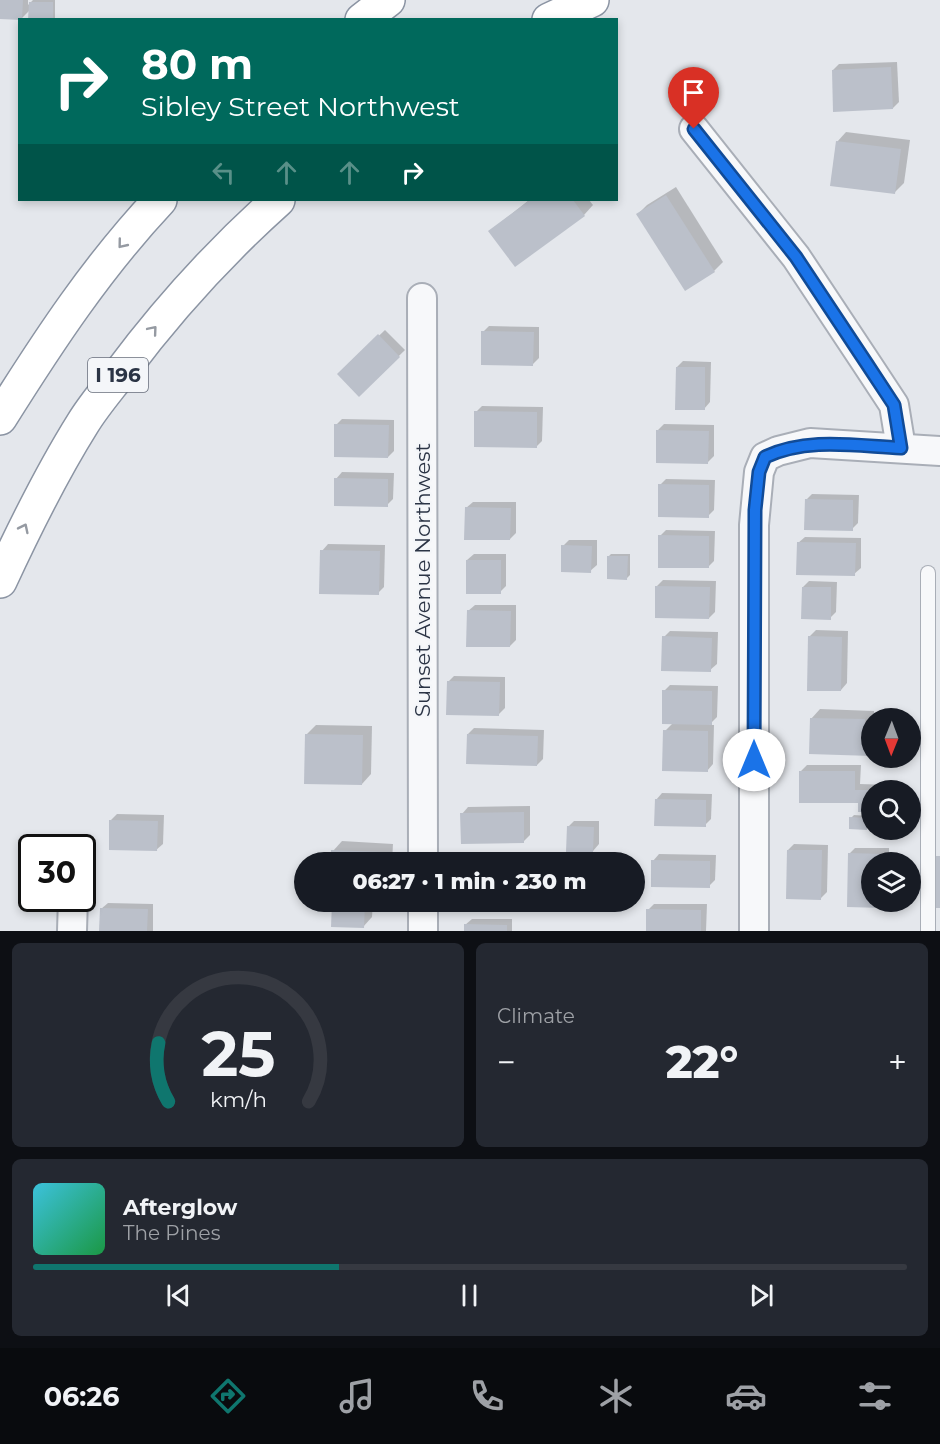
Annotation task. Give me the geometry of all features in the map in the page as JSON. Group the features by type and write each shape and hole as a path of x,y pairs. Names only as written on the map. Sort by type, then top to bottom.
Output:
{"highway":[{"path":"365,18 388,0"},
{"path":"553,18 592,0"},
{"path":"0,418 55,330 140,221 159,201"},
{"name":"I 196","path":"0,581 24,527 84,421 146,339 195,280 277,201"}],"street":[{"path":"694,129 796,257 894,405 901,448"},
{"name":"Sunset Avenue Northwest","path":"422,298 423,852"},
{"path":"754,931 756,495 759,472 765,457 778,451 810,443 940,451"},
{"path":"72,931 73,912"},
{"path":"423,912 423,931"}],"lane":[{"path":"928,573 928,931"}],"building":[{"path":"0,0 23,0 22,18 0,19"},
{"path":"29,2 53,2 53,18 28,18"},
{"path":"891,67 893,109 833,112 832,70"},
{"path":"836,141 901,149 895,194 830,186"},
{"path":"666,195 715,272 685,291 636,214"},
{"path":"529,201 574,201 585,216 515,267 488,231"},
{"path":"481,331 534,332 533,366 481,365"},
{"path":"378,334 400,357 359,397 337,374"},
{"path":"676,367 705,367 705,410 675,410"},
{"path":"474,411 537,412 537,448 474,447"},
{"path":"334,424 389,425 388,458 334,457"},
{"path":"656,430 709,431 708,464 656,463"},
{"path":"334,478 388,479 388,507 334,506"},
{"path":"658,484 709,485 709,518 658,517"},
{"path":"805,499 853,500 853,531 804,530"},
{"path":"465,507 511,508 510,540 464,540"},
{"path":"658,535 709,536 709,568 658,568"},
{"path":"797,542 856,543 855,576 796,575"},
{"path":"561,545 592,546 591,573 561,572"},
{"path":"320,550 380,551 379,595 319,594"},
{"path":"607,556 628,556 627,580 607,579"},
{"path":"466,560 501,560 501,594 466,594"},
{"path":"655,586 710,587 709,619 655,618"},
{"path":"802,587 831,587 831,620 801,619"},
{"path":"467,610 511,611 510,647 466,647"},
{"path":"662,636 712,638 711,672 661,671"},
{"path":"808,636 842,637 841,691 807,691"},
{"path":"447,681 500,682 499,716 446,715"},
{"path":"662,690 712,691 712,725 662,724"},
{"path":"810,718 861,719 861,756 809,754"},
{"path":"663,730 708,731 708,772 662,771"},
{"path":"305,734 363,735 362,785 304,784"},
{"path":"467,734 538,736 537,766 466,764"},
{"path":"799,771 855,771 855,790 861,790 861,812 858,812 858,803 799,803"},
{"path":"655,799 706,800 706,827 654,826"},
{"path":"524,812 524,843 461,844 460,813"},
{"path":"849,817 861,818 861,830 849,829"},
{"path":"109,820 158,821 157,851 109,850"},
{"path":"567,826 594,827 593,852 566,852"},
{"path":"331,850 384,852 331,852"},
{"path":"787,850 822,850 821,900 786,899"},
{"path":"848,853 861,853 861,907 847,907"},
{"path":"933,856 940,856 940,908 932,908"},
{"path":"651,860 710,861 710,888 651,887"},
{"path":"100,908 148,909 147,931 99,931"},
{"path":"646,909 701,910 701,931 646,931"},
{"path":"332,912 365,912 364,928 331,927"},
{"path":"464,924 507,925 507,931 464,931"}],"route":[{"path":"694,129 796,257 894,405 901,448 810,443 778,451 765,457 759,472 755,510 754,760"}]}
